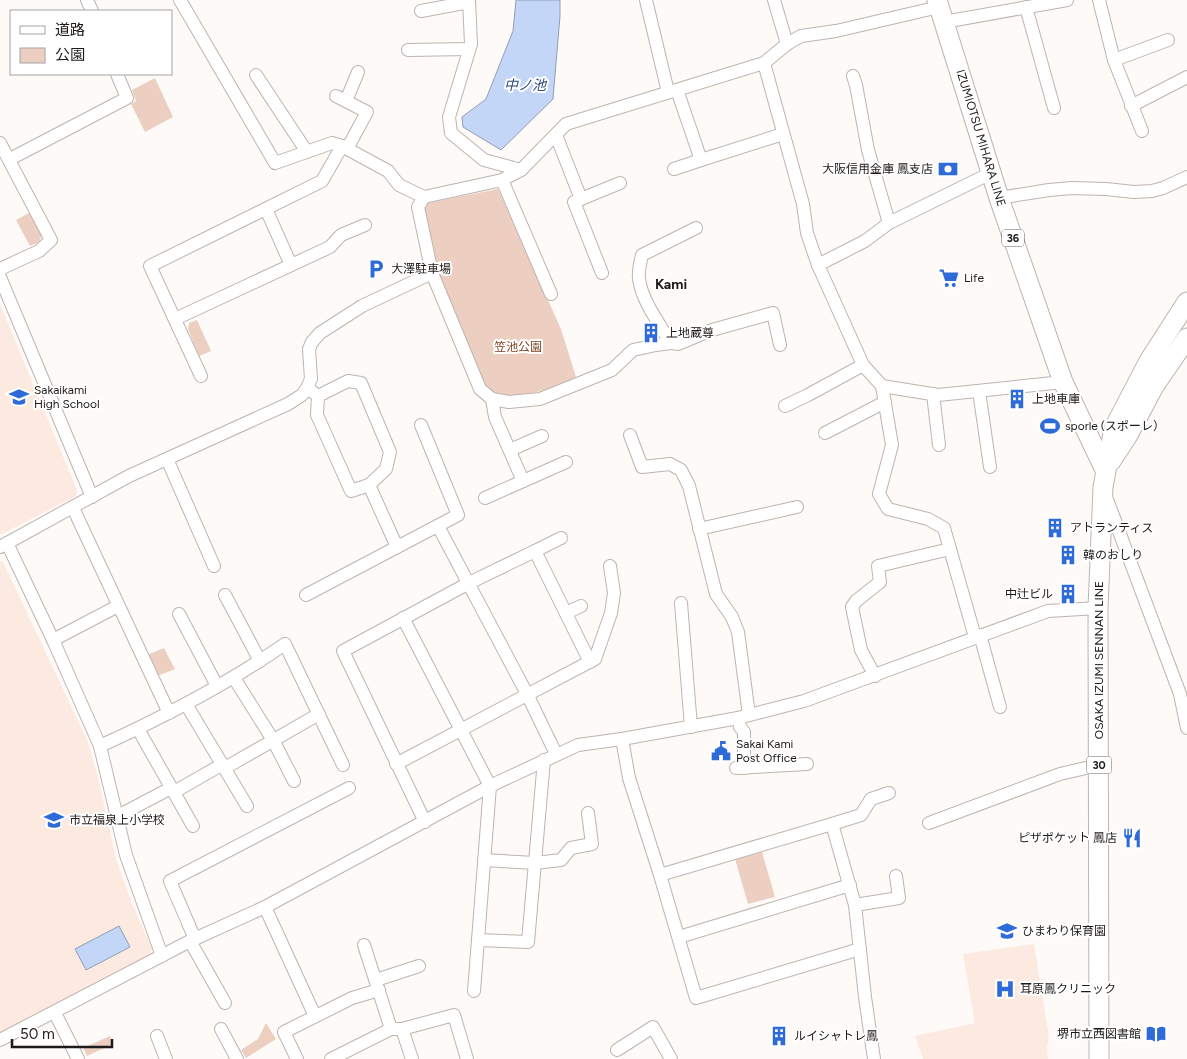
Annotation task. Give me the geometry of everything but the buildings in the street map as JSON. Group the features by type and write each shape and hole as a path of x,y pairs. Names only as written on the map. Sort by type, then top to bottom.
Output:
{"main road":[{"name":"IZUMIOTSU MIHARA LINE","path":"940,10 999,198 1063,382 1104,479"},
{"name":"OSAKA IZUMI SENNAN LINE","path":"1098,1059 1098,608 1104,479 1114,428 1149,362 1187,302"},
{"path":"1104,479 1154,386 1187,338"}],"street":[{"path":"180,0 276,163 332,143 388,171 399,185 424,197 502,180 521,170 566,124 764,63 801,36 836,32 940,10 1026,8 1067,0"},
{"path":"646,0 673,91 701,160"},
{"path":"774,0 788,44"},
{"path":"1099,0 1114,60 1142,132"},
{"path":"421,11 469,1 470,44 449,117 451,133 484,160 521,170"},
{"path":"1026,8 1054,108"},
{"path":"1114,60 1168,40"},
{"path":"408,50 469,49"},
{"path":"764,63 803,204 807,233 818,265 863,364 882,386 892,445 879,494 888,509 928,519 944,528 1000,707"},
{"path":"201,376 150,266 322,181 367,112 341,98 358,72"},
{"path":"10,159 127,98 118,75"},
{"path":"256,75 306,152"},
{"path":"853,76 868,150 889,223"},
{"path":"1131,106 1187,77"},
{"path":"674,169 783,134"},
{"path":"556,135 581,199"},
{"path":"0,143 51,240 39,251 0,269"},
{"path":"818,265 865,240 889,223 991,173"},
{"path":"999,198 1072,188 1134,192 1152,190 1163,188 1187,177"},
{"path":"502,180 551,294"},
{"path":"602,273 574,202 620,183"},
{"path":"424,197 418,207 432,273 480,389 492,399 509,402 540,399 612,370 633,350 671,342 678,344 712,330 773,313 780,345"},
{"path":"266,208 291,265"},
{"path":"175,319 330,246 341,235 366,226"},
{"path":"671,342 643,294 638,278 642,255 696,228"},
{"path":"162,956 126,855 100,746 53,640 3,545 92,498 129,476 288,404 302,395 307,388 311,379 309,349 320,333 362,306 432,273"},
{"path":"0,277 92,498"},
{"path":"784,406 808,395 863,364"},
{"path":"348,381 361,383 390,452 386,469 369,485 351,491 317,415 318,396 348,381"},
{"path":"882,386 933,394 1063,382"},
{"path":"307,388 318,396"},
{"path":"979,390 990,467"},
{"path":"933,394 939,445"},
{"path":"492,399 495,417 523,481"},
{"path":"825,433 885,402"},
{"path":"306,596 458,515 421,425"},
{"path":"630,434 642,467 670,464 681,470 689,486 716,594 732,617 738,632 743,716 740,726 744,732 740,768 808,764"},
{"path":"510,450 542,436"},
{"path":"167,459 213,566"},
{"path":"485,498 566,462"},
{"path":"1104,479 1180,694 1187,728"},
{"path":"369,485 397,547"},
{"path":"699,529 796,507"},
{"path":"73,508 169,713"},
{"path":"438,526 527,694 556,754"},
{"path":"424,822 396,764 337,653 469,583 561,538"},
{"path":"875,676 861,650 852,607 856,601 880,582 878,566 950,549"},
{"path":"535,551 590,662"},
{"path":"396,764 595,660 611,613 614,593 610,566"},
{"path":"224,595 260,662"},
{"path":"681,603 691,727"},
{"path":"53,640 118,606"},
{"path":"566,613 581,606"},
{"path":"0,1040 56,1013 193,940 265,907 490,786 578,745 691,727 804,701 1048,611 1098,608"},
{"path":"179,614 217,686"},
{"path":"403,618 490,786 474,991"},
{"path":"100,746 138,729 234,678 285,644 343,765"},
{"path":"234,678 273,740 294,782"},
{"path":"186,704 247,806"},
{"path":"116,817 224,766 319,714"},
{"path":"138,729 193,826"},
{"path":"622,739 629,778 660,874 696,998 860,949"},
{"path":"478,940 528,942 544,760"},
{"path":"929,823 1060,774 1099,765"},
{"path":"225,1003 193,940 170,881 349,788"},
{"path":"660,874 861,815 871,798 889,793"},
{"path":"484,860 535,863 561,860 571,848 592,844 588,812"},
{"path":"832,824 855,905 874,1059"},
{"path":"855,905 900,898 896,876"},
{"path":"678,937 850,885"},
{"path":"265,907 315,1016"},
{"path":"364,945 377,985 412,1059"},
{"path":"297,1059 284,1032 419,966"},
{"path":"56,1013 78,1059"},
{"path":"332,1059 397,1029 454,1015 466,1059"},
{"path":"617,1050 653,1027 671,1059"},
{"path":"221,1029 237,1059"},
{"path":"157,1036 166,1059"}],"shaded area":[{"name":"Sakaikami High School","path":"0,304 77,490 76,496 0,535"},
{"name":"市立福泉上小学校","path":"0,561 3,562 88,742 99,781 116,859 131,901 152,949 149,957 0,1035"},
{"name":"耳原鳳クリニック","path":"1034,944 1049,1037 1047,1047 1048,1059 923,1059 915,1036 975,1023 963,954"}],"green space":[{"path":"155,78 173,117 145,132 131,104 136,101 132,90"},
{"name":"笠池公園","path":"498,189 561,329 576,377 548,389 523,395 502,396 494,394 482,383 437,268 423,209 427,203"},
{"path":"29,213 42,235 39,242 30,246 16,220"},
{"path":"197,320 211,351 199,356 188,329 189,323"},
{"path":"164,648 175,669 157,676 147,655"},
{"path":"762,852 775,897 748,904 735,859"},
{"path":"266,1023 276,1039 246,1058 241,1050 258,1039"},
{"path":"110,1036 113,1044 87,1056 83,1048"}],"water":[{"name":"中ノ池","path":"516,0 560,0 553,99 501,150 463,127 462,117 486,99 513,31"},
{"path":"119,926 130,947 86,970 75,949"}],"place":[{"name":"大阪信用金庫 鳳支店","path":"948,169"},
{"name":"大澤駐車場","path":"376,269"},
{"name":"Life","path":"949,278"},
{"name":"上地蔵尊","path":"651,333"},
{"name":"Sakaikami High School","path":"19,397"},
{"name":"上地車庫","path":"1017,399"},
{"name":"sporle (スポーレ）","path":"1050,426"},
{"name":"アトランティス","path":"1055,528"},
{"name":"韓のおしり","path":"1068,555"},
{"name":"中辻ビル","path":"1068,594"},
{"name":"Sakai Kami Post Office","path":"721,751"},
{"name":"市立福泉上小学校","path":"54,820"},
{"name":"ピザポケット 鳳店","path":"1132,838"},
{"name":"ひまわり保育園","path":"1007,931"},
{"name":"耳原鳳クリニック","path":"1005,989"},
{"name":"堺市立西図書館","path":"1156,1034"},
{"name":"ルイシャトレ鳳","path":"779,1036"}],"district":[{"name":"Kami","path":"671,284"}]}
